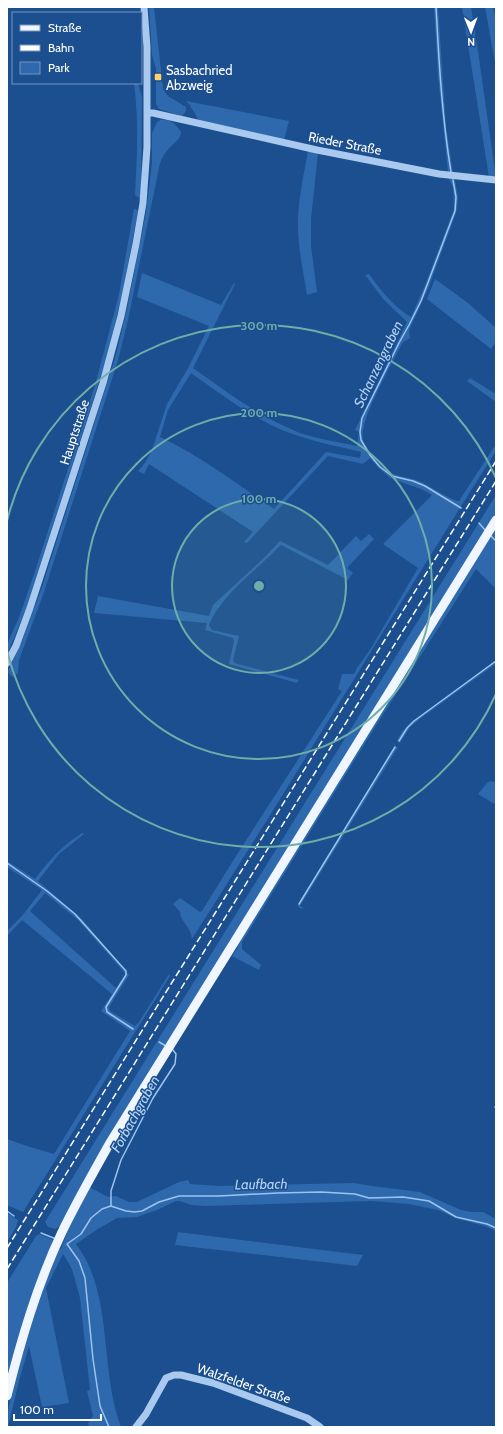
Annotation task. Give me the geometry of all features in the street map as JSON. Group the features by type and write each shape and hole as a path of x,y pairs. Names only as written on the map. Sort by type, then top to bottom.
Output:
{"main road":[{"path":"7,1396 31,1310 55,1248 84,1188 115,1134 496,520"}],"street":[{"name":"Hauptstraße","path":"7,663 16,646 30,608 105,376 121,316 143,203 147,146 147,47 144,7"},
{"name":"Rieder Straße","path":"147,113 153,113 317,150 439,174 496,180"},
{"name":"Walzfelder Straße","path":"136,1427 146,1414 166,1378 174,1375 181,1375 213,1383 307,1418 320,1427"}],"green space":[{"path":"149,7 154,7 163,89 168,96 186,107 186,111 182,116 159,109 156,104 156,69 152,55"},
{"path":"434,7 438,7 446,126 453,173 448,172 438,75"},
{"path":"462,7 471,7 496,178 489,177"},
{"path":"485,7 493,7 496,20 496,68"},
{"path":"134,84 138,84 142,98 141,196 139,198 135,195 137,153 136,97"},
{"path":"186,101 289,121 284,140 200,122"},
{"path":"160,120 167,120 172,123 181,132 181,135 165,153 160,163 128,320 118,360 44,592 19,660 18,673 13,677 8,671 23,638 42,587 116,355 127,309 146,212 152,163 152,133 157,122"},
{"path":"308,151 318,153 311,219 311,246 317,292 307,295 299,247 298,218"},
{"path":"448,177 454,178 455,180 458,198 457,210 428,289 409,330 410,338 403,342 377,391 366,420 363,431 363,440 366,447 382,467 389,472 419,481 457,501 459,501 496,444 496,451 192,939 190,931 181,917 181,913 173,904 180,898 200,912 202,911 342,691 338,689 342,674 354,674 371,648 418,568 383,544 432,495 421,489 390,478 370,458 363,464 328,456 247,543 244,542 253,532 149,464 144,474 138,471 145,463 152,450 167,404 188,368 209,326 137,297 142,273 221,305 234,283 235,284 193,368 245,404 285,427 321,439 357,446 359,432 355,430 407,322 384,300 365,275 369,274 388,298 411,317 426,283 454,209 453,187","holes":["191,373 238,406 262,420 287,432 305,438 361,452 360,458 326,452 274,509 190,453 160,437 168,410"]},
{"path":"134,209 138,211 124,286 108,354 26,609 7,655 7,645 20,615 35,571 95,385 119,294"},
{"path":"435,279 468,303 496,328 496,342 491,349 427,299"},
{"path":"470,378 496,394 496,402 467,381"},
{"path":"496,495 496,513 410,651 60,1226 55,1229 48,1227 45,1222"},
{"path":"496,526 496,589 476,569 372,732 242,942 242,949 261,965 259,970 232,956 238,947 236,946"},
{"path":"369,534 374,539 347,568 353,573 348,580 281,545 241,582 222,603 209,625 212,630 239,636 233,660 234,663 299,680 297,683 229,664 234,641 233,638 205,630 207,623 94,613 98,596 209,616 213,605 265,557 280,541 328,565 356,536 361,541"},
{"path":"496,660 496,664 410,727 400,743 397,740 402,732 412,722"},
{"path":"394,747 398,747 300,906 305,909 299,908 299,903"},
{"path":"490,781 496,782 496,805 478,794"},
{"path":"82,833 84,834 59,854 38,881 82,919 129,975 109,1007 110,1011 135,1026 169,974 170,976 23,1212 7,1205 7,1139 54,1154 130,1031 101,1011 112,994 22,920 7,936 7,931 22,916 42,890 7,867 7,861 35,879 56,854","holes":["45,893 78,920 124,972 125,975 116,988 30,911"]},
{"path":"188,1180 190,1184 219,1186 354,1183 420,1192 461,1210 483,1212 496,1219 496,1231 485,1226 455,1218 438,1210 409,1204 371,1201 205,1206 191,1205 176,1201 137,1217 117,1218 76,1244 88,1264 96,1286 101,1309 114,1405 121,1427 89,1427 88,1423 93,1416 87,1391 90,1390 80,1298 72,1269 63,1254 46,1288 69,1403 42,1407 29,1346 7,1427 7,1416 11,1396 35,1308 59,1249 61,1249 68,1230 89,1187 108,1197 116,1196 129,1202 137,1202 179,1182"},
{"path":"7,1213 18,1220 16,1227 7,1242"},
{"path":"178,1232 363,1255 357,1266 175,1245"},
{"path":"39,1234 53,1240 52,1245 7,1382 7,1283 36,1236"}],"waterway":[{"name":"Schanzengraben","path":"436,7 443,110 451,172"},
{"name":"Schanzengraben","path":"453,180 456,197 455,211 421,301 362,418 360,432 361,440 370,455 380,467 392,476 413,481 425,486 461,508"},
{"name":"Schanzengraben","path":"479,523 485,530"},
{"name":"Schanzengraben","path":"491,536 496,541"},
{"path":"399,741 407,728 414,721 496,661"},
{"path":"299,904 395,747"},
{"name":"Forbachgraben","path":"7,863 47,891 75,914 126,971 126,975 106,1007 107,1012 133,1029"},
{"name":"Forbachgraben","path":"159,1042 166,1046"},
{"name":"Forbachgraben","path":"111,1206 111,1191 121,1160 153,1098 175,1064 176,1054 173,1050"},
{"name":"Laufbach","path":"67,1244 81,1234 91,1218 102,1209 111,1206 126,1211 142,1211 159,1202 179,1196 321,1192 355,1194 369,1198 403,1197 429,1201 456,1217 487,1224 496,1228"},
{"name":"Laufbach","path":"7,1211 14,1216"},
{"name":"Laufbach","path":"41,1233 56,1239"},
{"path":"67,1244 79,1261 85,1278 93,1359 100,1406 109,1427"}],"railway":[{"path":"7,1248 496,461"},
{"path":"7,1269 496,481"}],"place":[{"name":"Sasbachried Abzweig","path":"158,77"}]}
